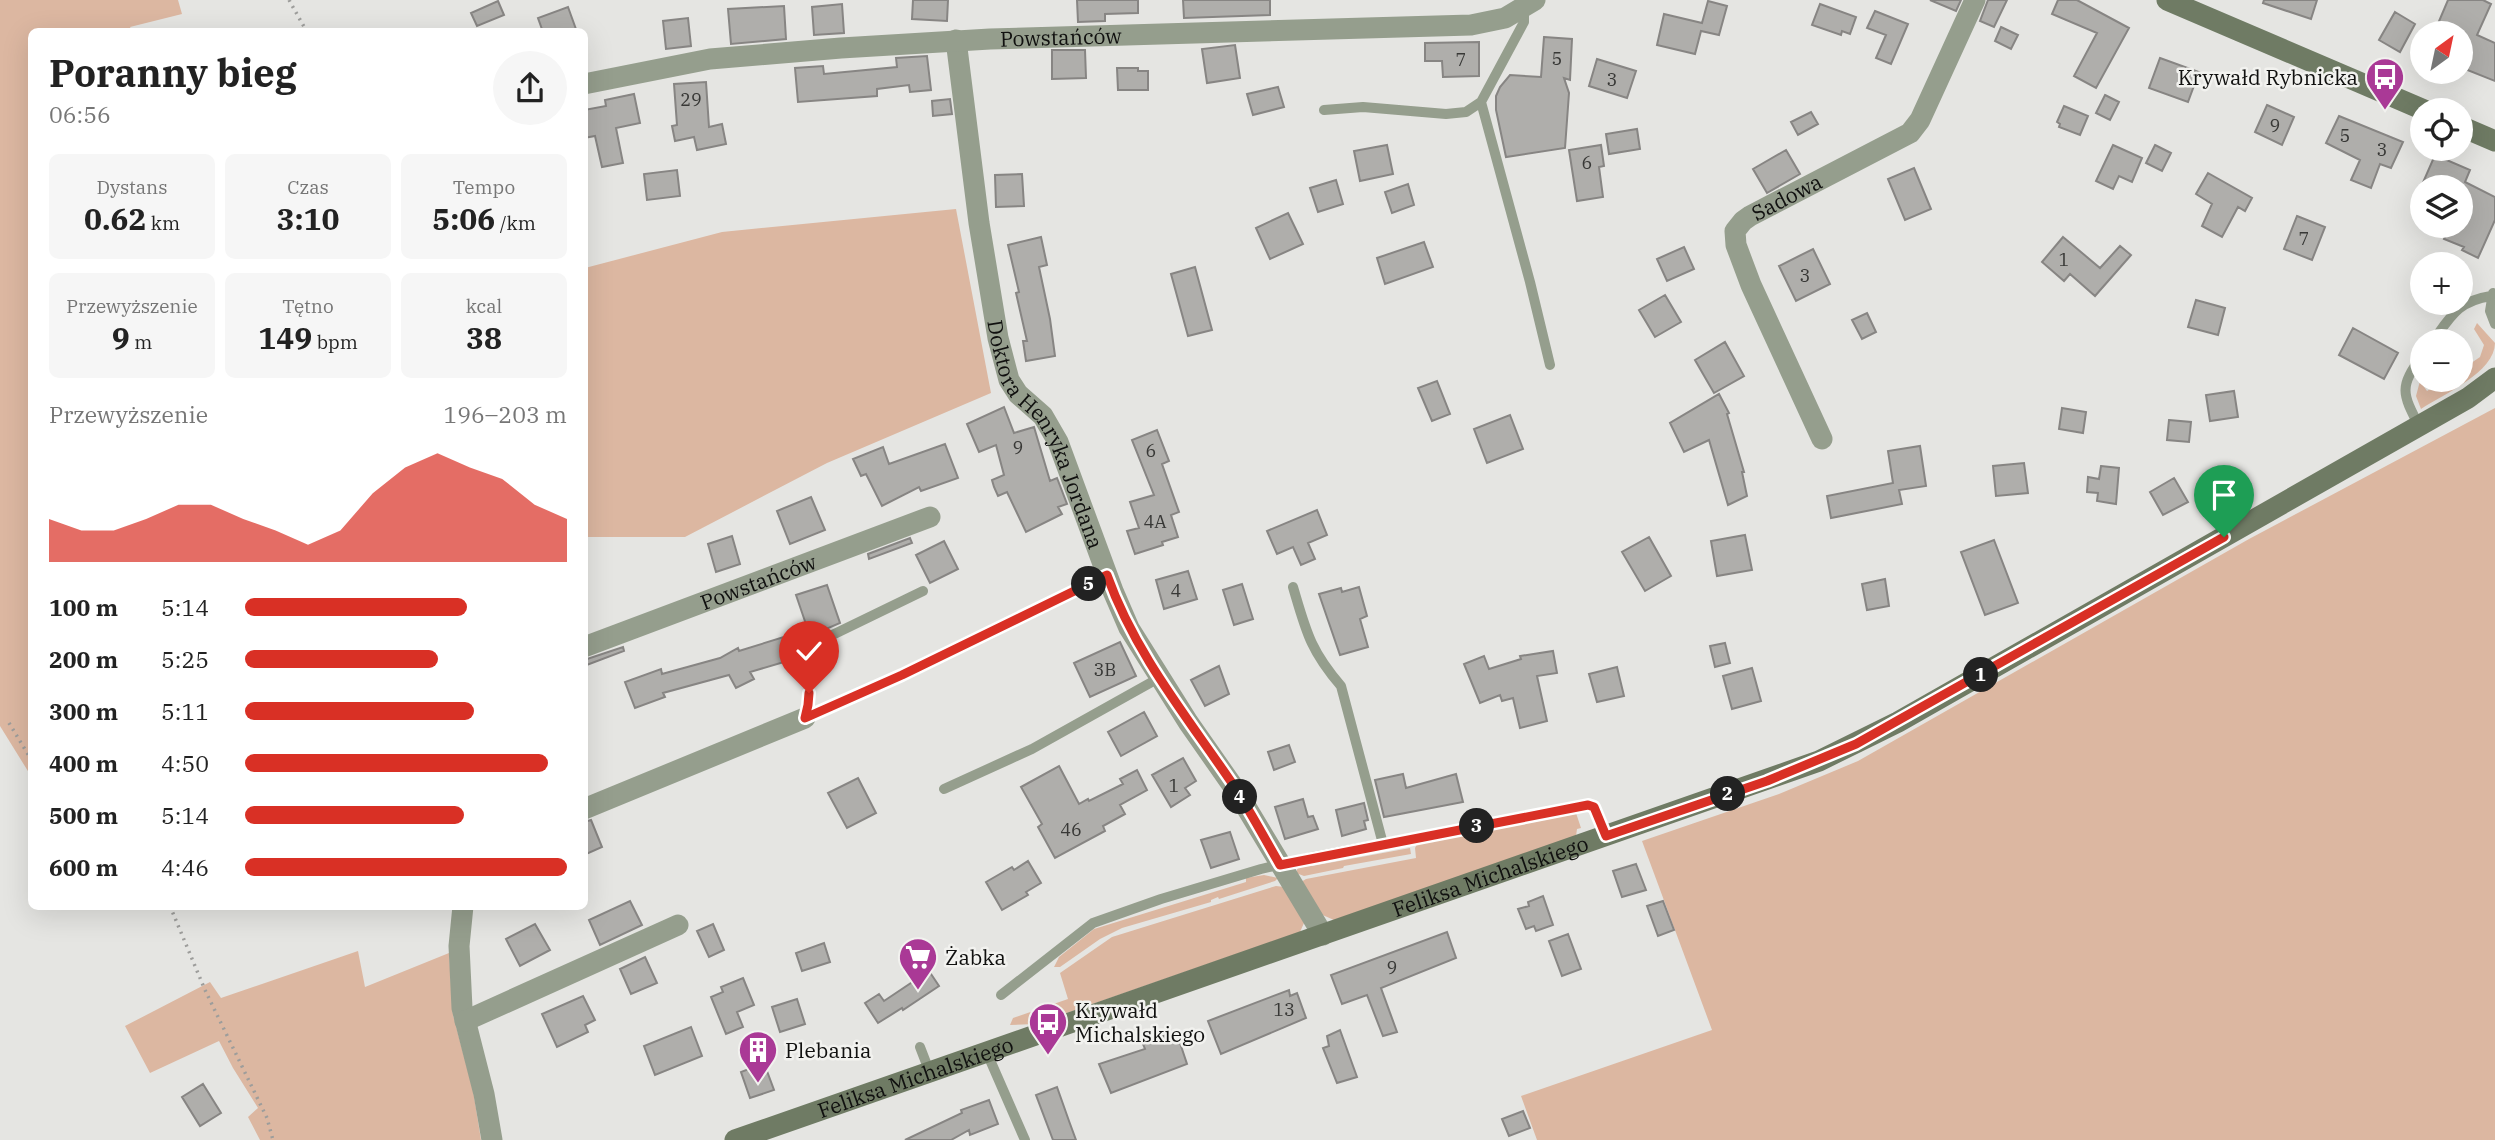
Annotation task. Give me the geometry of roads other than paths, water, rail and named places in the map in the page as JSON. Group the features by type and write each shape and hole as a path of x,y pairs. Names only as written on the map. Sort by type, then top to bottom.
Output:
{"street":[{"name":"Sadowa","path":"1822,439 1751,285 1736,245 1735,231 1750,216 1910,133 1920,120 1975,0"},
{"path":"2168,0 2410,104"},
{"name":"Powstańców","path":"588,83 726,57 956,40 1458,25 1495,21 1529,4"},
{"name":"Doktora Henryka Jordana","path":"956,40 979,223 1003,362 1014,388 1038,410 1054,432 1129,628 1159,678 1237,792 1323,935"},
{"path":"2473,132 2495,141"},
{"name":"Feliksa Michalskiego","path":"735,1140 1807,766 1864,740 2468,398 2495,378"},
{"name":"Feliksa Michalskiego","path":"2468,398 2495,387"},
{"name":"Powstańców","path":"588,645 930,517"},
{"path":"588,807 805,718"},
{"path":"463,910 459,958 465,1021 484,1094 492,1140"},
{"path":"465,1021 678,925"}],"lane":[{"path":"1324,110 1363,107 1456,114 1466,112 1481,102 1524,22 1529,4"},
{"path":"1481,102 1524,257 1550,365"},
{"path":"2442,329 2460,306 2493,293 2490,311 2495,324"},
{"path":"2410,375 2405,388 2407,405 2419,426"},
{"path":"1293,587 1310,642 1326,668 1342,686 1383,844"},
{"path":"805,718 810,667 816,648 822,640 923,590"},
{"path":"944,789 1032,749 1159,678"},
{"path":"1002,995 1099,920 1280,865 1588,805 1594,807 1598,813 1606,836"},
{"path":"920,1047 930,1073"},
{"path":"987,1053 1025,1140"}],"place":[{"name":"Krywałd Rybnicka","path":"2385,111"},
{"name":"Żabka","path":"918,991"},
{"name":"Krywałd Michalskiego","path":"1048,1056"},
{"name":"Plebania","path":"758,1084"}]}
